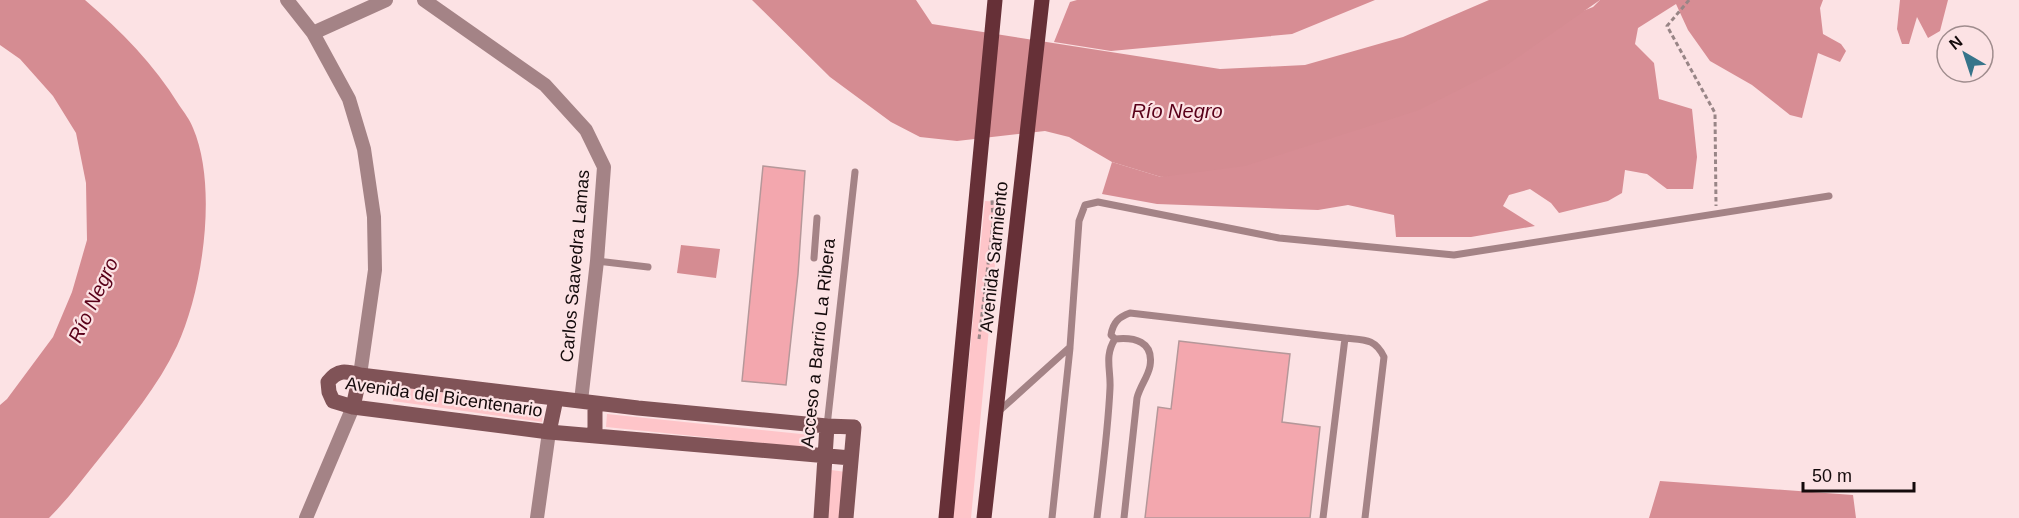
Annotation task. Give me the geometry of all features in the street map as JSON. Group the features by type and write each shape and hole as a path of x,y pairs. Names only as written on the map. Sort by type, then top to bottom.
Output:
{"main road":[{"name":"Avenida Sarmiento","path":"946,518 995,0"},
{"name":"Avenida Sarmiento","path":"984,518 1041,0"}],"street":[{"path":"287,0 313,33 349,99 364,149 374,217 375,270 360,375 353,407 306,518"},
{"path":"313,33 386,0"},
{"name":"Carlos Saavedra Lamas","path":"424,0 545,85 586,130 604,167 588,402"},
{"name":"Avenida del Bicentenario","path":"345,370 360,375 556,399 854,427 851,458 549,432 353,407 333,401 328,382 334,375 345,370"},
{"path":"537,518 556,399"},
{"path":"588,402 595,436"},
{"name":"Acceso a Barrio La Ribera","path":"821,518 827,426"},
{"path":"846,518 851,458"}],"lane":[{"name":"Acceso a Barrio La Ribera","path":"827,426 855,172"},
{"path":"1052,518 1070,347 1079,220 1086,205 1098,202 1279,238 1454,255 1829,196"},
{"path":"814,258 817,218"},
{"path":"597,261 648,267"},
{"path":"1115,339 1111,335 1112,326 1121,316 1130,313 1370,341 1379,347 1384,357 1365,518"},
{"path":"1115,339 1134,338 1143,342 1149,352 1150,364 1137,398 1124,518"},
{"path":"1323,518 1345,338"},
{"path":"1098,518 1111,386 1107,358 1109,348 1115,339"},
{"path":"996,414 1070,347"}],"path":[{"path":"1689,0 1667,26 1715,113 1716,213"}],"shaded area":[{"path":"1077,0 1375,0 1292,34 1111,51 1054,42 1070,2"},
{"path":"1600,0 1823,0 1820,8 1823,34 1841,44 1846,51 1840,62 1818,53 1802,118 1790,115 1752,85 1710,61 1688,30 1676,4 1638,28 1635,44 1654,63 1659,99 1692,109 1697,157 1693,189 1667,189 1647,174 1625,170 1622,193 1608,201 1559,213 1551,203 1530,189 1509,195 1503,206 1535,226 1471,237 1396,237 1394,215 1348,205 1318,210 1157,204 1102,194 1112,162 1161,177 1593,7"},
{"path":"1900,0 1948,0 1942,24 1935,24 1935,34 1928,38 1917,17 1909,44 1902,44 1897,29"},
{"path":"985,201 1001,202 971,518 953,518"},
{"path":"395,386 543,407 542,422 393,401"},
{"path":"607,414 811,435 810,448 606,427"},
{"path":"831,470 846,472 841,518 828,518"},
{"path":"1660,481 1853,495 1856,518 1649,518"}],"water":[{"name":"Río Negro","path":"0,0 85,0 136,49 159,76 187,116 201,152 205,179 206,208 200,268 194,296 177,346 161,375 133,416 49,518 0,518 0,405 7,399 53,337 72,292 87,240 86,183 76,133 53,96 20,59 0,45"},
{"name":"Río Negro","path":"752,0 916,0 932,24 1220,69 1305,65 1403,37 1489,0 1600,0 1504,67 1419,110 1245,166 1161,177 1112,162 1069,137 1045,131 957,141 920,137 891,122 830,77"},
{"path":"681,245 720,249 716,278 677,273"}],"building":[{"path":"763,166 805,171 798,274 786,385 742,381"},
{"path":"1179,341 1290,354 1282,422 1320,427 1310,518 1145,518 1158,407 1171,409"}]}
